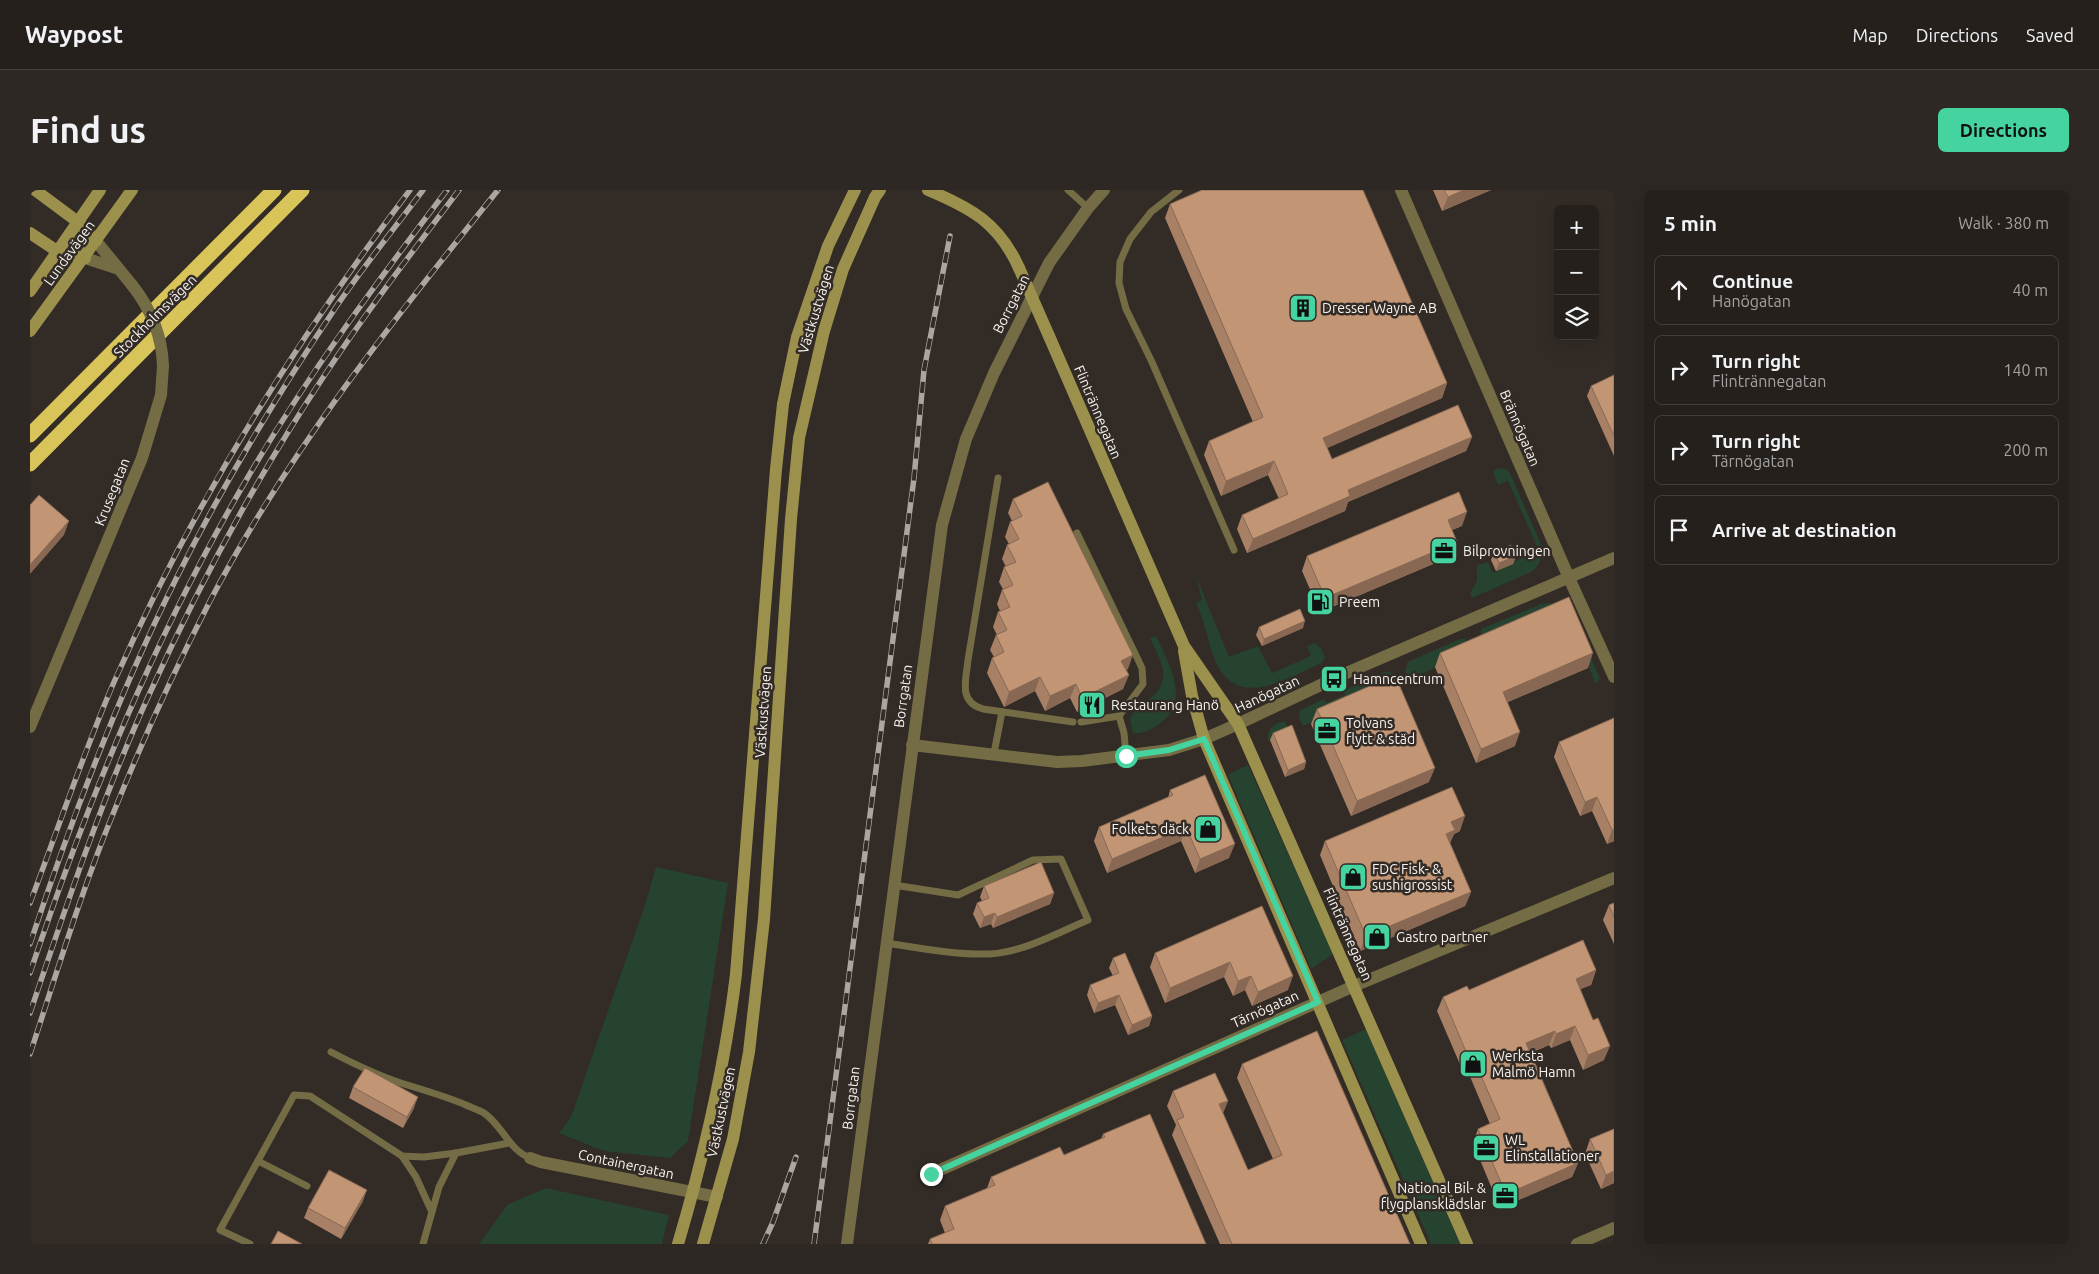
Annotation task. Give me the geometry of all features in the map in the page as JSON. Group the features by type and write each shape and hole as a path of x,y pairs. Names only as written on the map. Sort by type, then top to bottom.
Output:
{"highway":[{"name":"Stockholmsvägen","path":"30,435 274,190"},
{"name":"Stockholmsvägen","path":"30,464 302,190"}],"main road":[{"path":"35,190 78,222 96,242"},
{"name":"Lundavägen","path":"30,290 100,190"},
{"name":"Lundavägen","path":"30,331 85,258 132,190"},
{"name":"Västkustvägen","path":"678,1244 693,1193 718,1089 731,1020 776,469 783,404 797,337 828,246 855,190"},
{"name":"Västkustvägen","path":"703,1244 733,1139 749,1052 763,929 791,519 799,438 819,348 843,269 875,197 880,190"},
{"name":"Flintrännegatan","path":"928,190 963,205 985,221 1003,238 1019,268 1184,646 1238,724 1467,1244"},
{"name":"Flintrännegatan","path":"951,190 963,205"},
{"path":"30,233 57,251 85,258"},
{"name":"Flintrännegatan","path":"1184,646 1192,696 1204,739 1421,1244"}],"street":[{"name":"Borrgatan","path":"847,1244 942,525 966,439 994,372 1049,263 1088,208 1104,190"},
{"name":"Brännögatan","path":"1401,190 1569,578 1614,677"},
{"name":"Krusegatan","path":"30,727 142,458 161,395 163,366 161,341 156,325 147,307 132,285 96,242"},
{"name":"Krusegatan","path":"85,258 116,268"},
{"name":"Hanögatan","path":"912,745 994,753 1057,762 1169,750 1204,739 1344,674 1614,558"},
{"name":"Tärnögatan","path":"931,1174 1354,986 1614,878"},
{"name":"Containergatan","path":"530,1158 541,1162 717,1197"},
{"path":"1577,1244 1614,1228"}],"lane":[{"path":"1068,190 1088,208"},
{"path":"1179,190 1151,212 1130,239 1120,262 1119,283 1126,309 1151,360 1234,550"},
{"path":"998,478 965,687 967,698 973,706 1073,722"},
{"path":"1078,533 1142,668 1143,684 1119,716 1081,722"},
{"path":"994,753 1002,712"},
{"path":"1119,716 1124,733 1126,756"},
{"path":"886,943 942,952 991,954 1027,946 1088,920 1061,859 1034,860 958,895 894,885"},
{"path":"330,1052 368,1071 442,1095 484,1113 503,1132 509,1143 523,1155 530,1158"},
{"path":"250,1244 220,1230 294,1095 310,1096 402,1156 416,1177 431,1210"},
{"path":"402,1156 424,1157 509,1143"},
{"path":"423,1244 438,1187 456,1153"},
{"path":"258,1161 306,1186"}],"green space":[{"path":"1497,468 1506,469 1510,473 1541,544 1541,556 1539,563 1531,572 1472,598 1470,593 1477,581 1477,565 1488,562 1493,573 1538,549 1508,481 1498,485 1493,472"},
{"path":"1196,576 1229,657 1258,646 1272,673 1311,656 1307,646 1314,643 1320,647 1325,658 1322,663 1276,683 1261,687 1246,688 1233,683 1222,673 1213,655 1196,603 1202,600"},
{"path":"1549,603 1569,610 1600,678 1596,684 1565,611 1482,646 1480,638 1481,629 1541,604"},
{"path":"1156,636 1167,658 1175,682 1176,694 1174,705 1169,715 1156,726 1144,732 1133,733 1130,719 1132,714 1156,693 1163,679 1160,659 1150,638"},
{"path":"1460,639 1465,639 1474,650 1408,680 1405,671 1408,662"},
{"path":"1384,672 1390,672 1401,684 1303,726 1299,718 1300,710 1324,699 1326,703 1345,695 1343,691"},
{"path":"1281,722 1285,722 1291,732 1268,741 1270,729"},
{"path":"1248,765 1333,954 1311,969 1228,775"},
{"path":"656,867 728,883 688,1141 670,1158 604,1151 559,1133 571,1117 645,905"},
{"path":"1366,1029 1460,1244 1431,1244 1342,1040"},
{"path":"546,1188 669,1215 662,1244 479,1244 507,1205"}],"building":[{"name":"Dresser Wayne AB","path":"1202,190 1363,190 1447,383 1323,438 1332,459 1458,405 1472,437 1348,490 1350,496 1253,539 1242,515 1288,494 1274,461 1226,481 1209,441 1263,417 1170,204"},
{"path":"1444,190 1464,190 1448,197"},
{"path":"1614,375 1614,436 1591,386"},
{"path":"1048,482 1133,655 1121,661 1129,675 1082,698 1076,684 1050,696 1040,677 1009,692 992,658 1004,652 996,635 1007,630 998,612 1010,607 1002,590 1013,585 1004,567 1016,562 1007,545 1019,539 1010,522 1022,516 1013,499"},
{"path":"1459,492 1467,512 1448,520 1457,542 1325,598 1307,556"},
{"path":"39,495 69,521 30,565 30,505"},
{"path":"1511,545 1516,556 1499,563 1494,552"},
{"path":"1569,597 1593,653 1503,692 1520,732 1481,749 1440,653"},
{"path":"1300,609 1305,621 1264,639 1259,627"},
{"path":"1395,675 1435,768 1357,801 1317,709"},
{"path":"1614,718 1614,829 1612,830 1597,797 1585,802 1559,742"},
{"path":"1292,725 1306,762 1288,770 1273,733"},
{"path":"1205,775 1235,844 1200,859 1186,827 1112,859 1099,827 1173,795 1170,790"},
{"path":"1452,787 1465,816 1451,822 1455,830 1446,834 1471,892 1366,936 1325,841"},
{"path":"1041,862 1054,893 997,917 995,913 984,917 977,903 989,898 984,886"},
{"path":"1614,903 1614,917 1609,905"},
{"path":"1262,906 1293,976 1258,992 1251,976 1238,981 1230,962 1170,988 1155,953"},
{"path":"1583,940 1596,970 1576,979 1593,1020 1598,1018 1610,1046 1588,1055 1575,1026 1556,1034 1555,1031 1526,1043 1578,1163 1506,1194 1478,1129 1500,1119 1471,1053 1467,1054 1443,997 1467,986 1469,990"},
{"path":"1125,953 1152,1016 1132,1025 1119,995 1098,1003 1090,985 1119,973 1113,958"},
{"path":"1317,1031 1410,1244 1232,1244 1177,1120 1184,1117 1173,1091 1215,1073 1228,1101 1219,1104 1248,1170 1282,1155 1242,1064"},
{"path":"365,1068 418,1097 407,1117 353,1087"},
{"path":"1150,1114 1206,1244 932,1244 930,1239 954,1229 945,1206 995,1185 991,1177 1060,1147 1064,1155 1105,1137 1103,1134"},
{"path":"1614,1129 1614,1171 1606,1175 1590,1139"},
{"path":"329,1170 367,1190 345,1228 308,1208"},
{"path":"278,1231 302,1244 271,1244"}],"railway":[{"path":"30,903 81,764 114,682 144,616 177,552 211,489 286,366 367,248 410,190"},
{"path":"30,944 62,851 114,715 154,625 193,546 251,441 314,340 357,277 423,190"},
{"path":"30,973 75,845 126,719 153,658 214,537 271,439 318,366 368,295 447,190"},
{"path":"30,1013 71,893 115,774 167,655 208,573 252,493 299,414 373,305 459,190"},
{"path":"30,1054 70,931 103,839 148,730 210,601 240,546 273,492 344,388 498,190"},
{"path":"814,1244 914,478 924,370 950,236"},
{"path":"763,1244 773,1222 796,1157"}],"place":[{"name":"Dresser Wayne AB","path":"1303,308"},
{"name":"Bilprovningen","path":"1444,551"},
{"name":"Preem","path":"1320,602"},
{"name":"Hamncentrum","path":"1334,679"},
{"name":"Restaurang Hanö","path":"1092,705"},
{"name":"Tolvans flytt & städ","path":"1327,731"},
{"name":"Folkets däck","path":"1208,829"},
{"name":"FDC Fisk- & sushigrossist","path":"1353,877"},
{"name":"Gastro partner","path":"1377,937"},
{"name":"Werksta Malmö Hamn","path":"1473,1064"},
{"name":"WL Elinstallationer","path":"1486,1148"},
{"name":"National Bil- & flygplansklädslar","path":"1505,1196"}],"route":[{"path":"931,1174 1318,1002 1204,739 1169,750 1126,756"}]}
